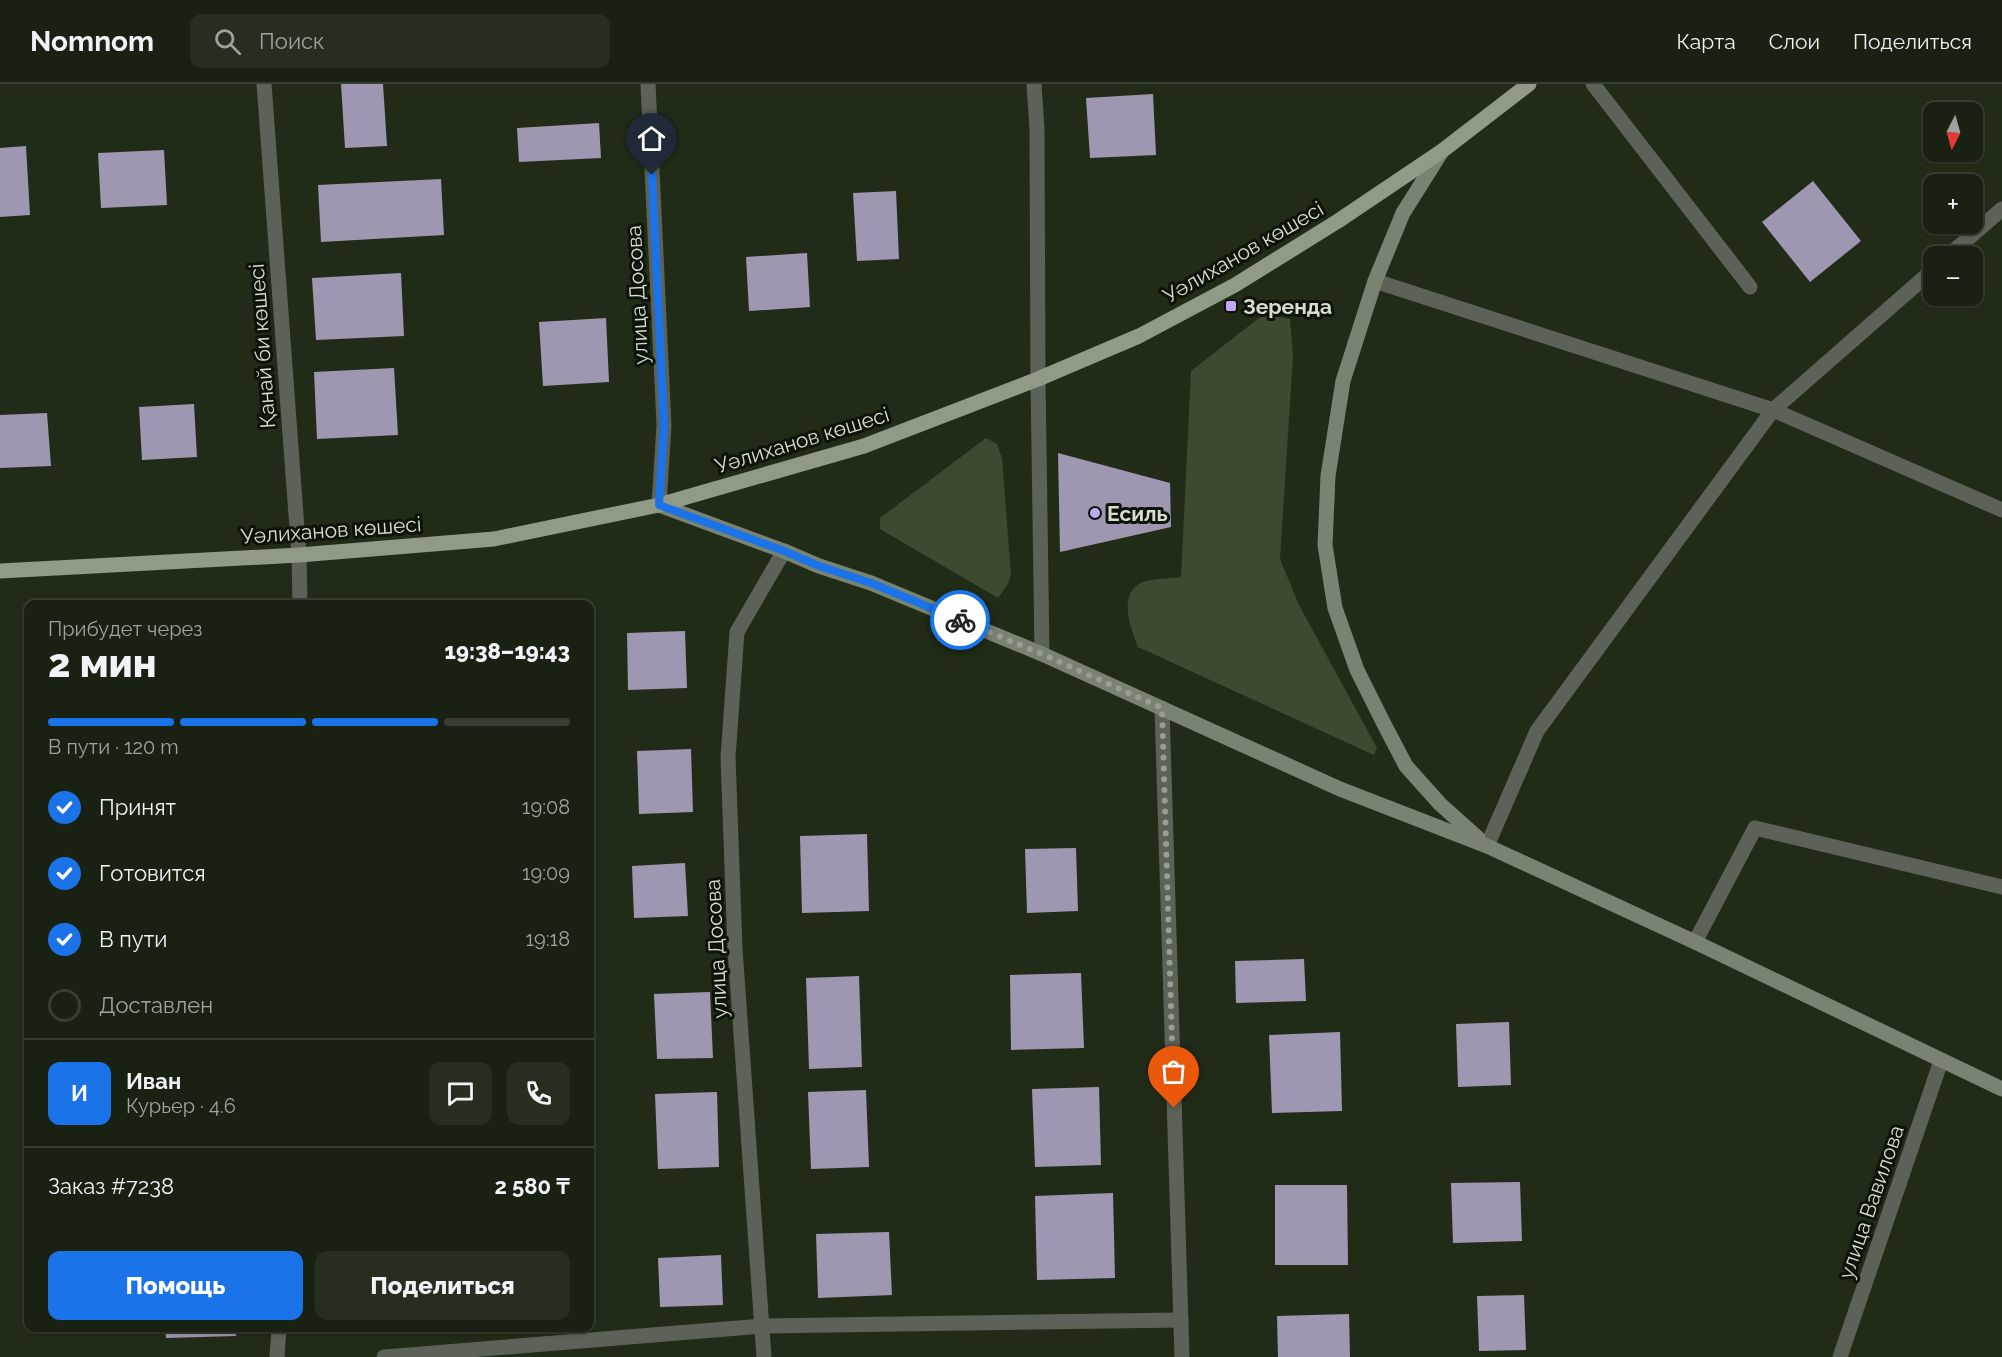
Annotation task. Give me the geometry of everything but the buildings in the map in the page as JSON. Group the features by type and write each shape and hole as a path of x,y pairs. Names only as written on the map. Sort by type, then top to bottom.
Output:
{"main road":[{"name":"Уәлиханов көшесі","path":"0,571 299,555 494,539 659,505 864,446 1038,379 1139,336 1235,285 1338,221 1442,151 1529,84"}],"street":[{"name":"Қанай би көшесі","path":"264,84 299,555 300,600"},
{"name":"улица Досова","path":"648,84 664,425 659,505"},
{"path":"1034,84 1037,129 1042,654"},
{"path":"1593,84 1750,287"},
{"path":"1442,151 1404,213 1375,281 1343,381 1328,476 1325,545 1335,608 1357,670 1406,766 1440,804 1487,846"},
{"path":"1959,246 2002,209"},
{"path":"1487,846 1537,731 1773,410 1923,279"},
{"path":"1375,281 1773,410 2002,510"},
{"path":"659,505 819,566 871,583 1042,654 1340,789 1487,846 1695,942 2002,1089"},
{"name":"улица Досова","path":"764,1357 735,950 728,757 737,632 784,551"},
{"path":"1162,708 1182,1357"},
{"path":"1695,942 1755,828 2002,887"},
{"name":"улица Вавилова","path":"1840,1357 1941,1061"},
{"path":"384,1357 763,1326 1180,1320"},
{"path":"277,1357 279,1332"}],"green space":[{"path":"1264,314 1290,319 1293,356 1280,559 1299,605 1377,748 1374,755 1138,647 1129,621 1128,602 1135,587 1147,581 1181,577 1191,371"},
{"path":"986,438 997,444 1002,458 1011,575 1008,584 998,598 880,529 880,518"}],"way so far":[{"path":"960,620 1162,708 1174,1108"}],"place":[{"name":"Зеренда","path":"1231,306"},
{"name":"Есиль","path":"1095,513"}],"route":[{"path":"652,175 664,425 659,505 819,566 871,583 960,620"}]}
